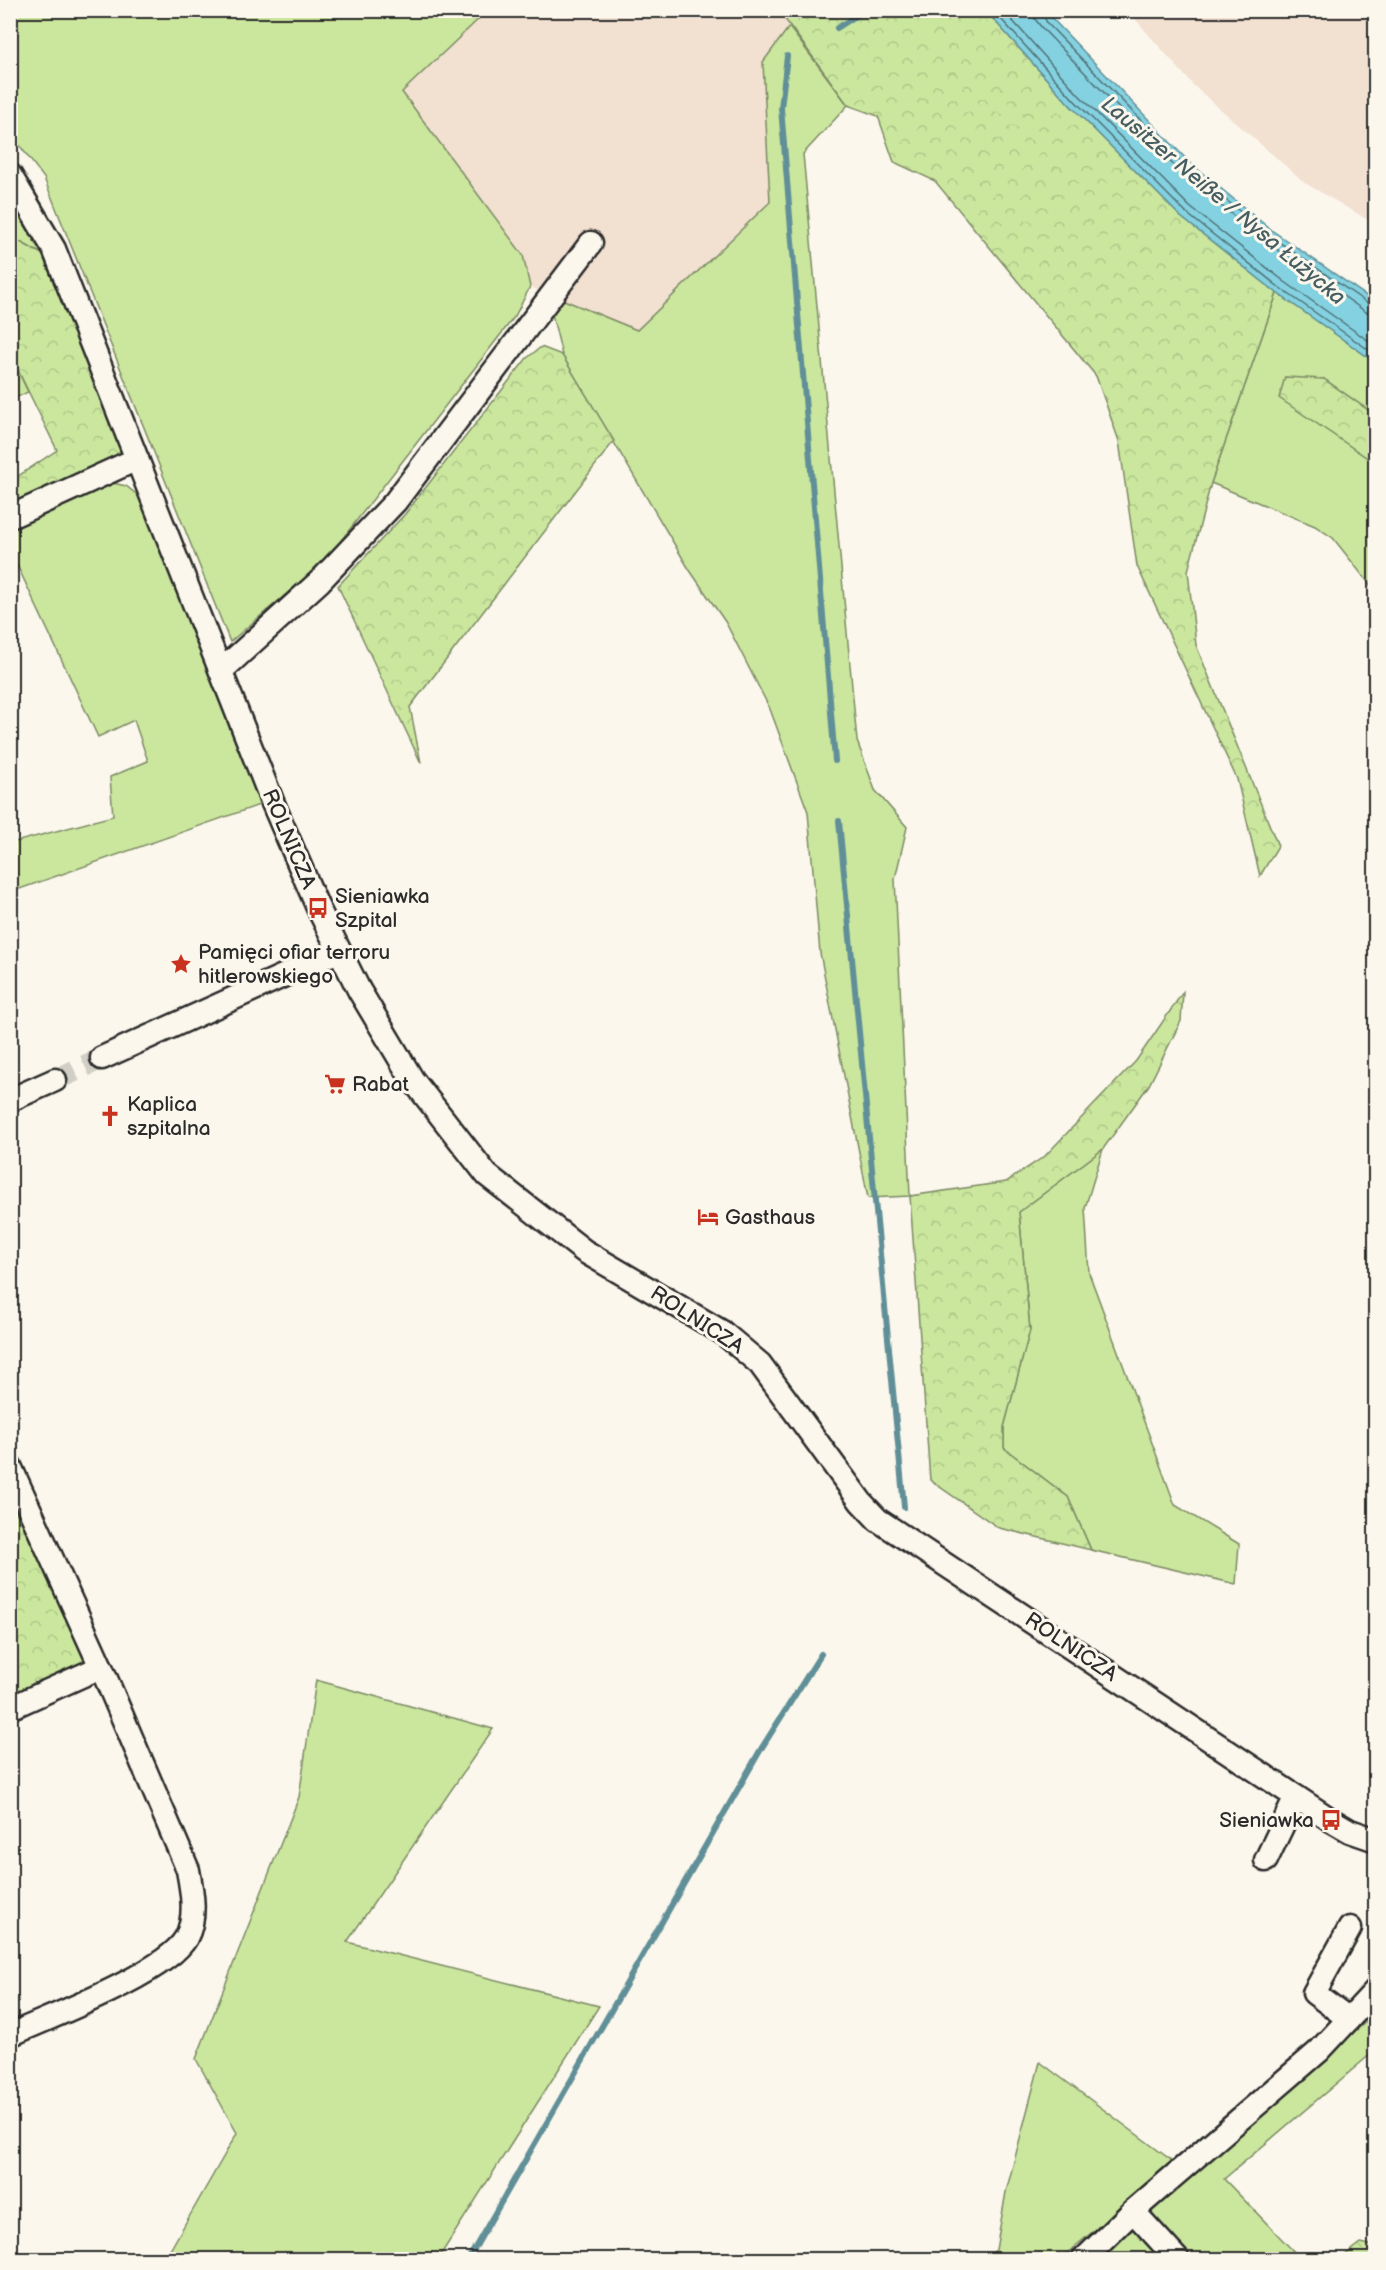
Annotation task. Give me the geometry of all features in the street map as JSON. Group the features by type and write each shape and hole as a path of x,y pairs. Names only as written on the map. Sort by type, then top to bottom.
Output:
{"street":[{"name":"ROLNICZA","path":"10,175 54,249 272,801 338,951 412,1079 487,1175 584,1251 722,1332 760,1364 861,1502 878,1520 1296,1797 1350,1831 1376,1840"},
{"path":"221,671 320,581 395,502 591,243"},
{"path":"10,517 136,459"},
{"path":"102,1058 338,951"},
{"path":"10,1100 54,1080"},
{"path":"10,1466 101,1667 188,1870 192,1895 192,1915 186,1938 169,1956 141,1976 10,2035"},
{"path":"10,1708 101,1667"},
{"path":"1266,1860 1296,1797"},
{"path":"1349,2019 1314,1993 1350,1928"},
{"path":"1083,2259 1133,2211 1318,2051 1376,1990"},
{"path":"1133,2211 1178,2259"}],"shaded area":[{"path":"487,11 779,11 789,27 763,62 770,201 637,330 530,287 523,255 402,92"},
{"path":"1128,11 1375,11 1375,224 1305,183 1194,86"}],"green space":[{"path":"11,11 487,11 402,92 523,255 530,287 515,316 326,560 230,642 44,178 11,134"},
{"path":"779,11 986,11 1069,104 1181,217 1277,293 1211,483 1188,571 1196,645 1278,846 1260,876 1237,779 1137,566 1119,441 1096,376 935,181 894,162 878,116 848,105"},
{"path":"789,27 848,105 803,154 857,741 875,790 907,827 895,879 910,1196 868,1198 820,953 808,812 770,709 726,623 689,569 562,355 551,310 559,298 637,330 770,202 763,62"},
{"path":"10,193 42,254 11,237"},
{"path":"11,237 42,254 124,453 11,505 11,481 57,450 11,356"},
{"path":"1277,293 1375,362 1375,415 1324,379 1340,437 1375,463 1375,591 1333,538 1315,526 1211,483"},
{"path":"541,347 562,355 614,441 410,707 421,763 338,586 405,514 527,358"},
{"path":"11,356 28,392 10,400"},
{"path":"1285,377 1324,379 1375,415 1375,463 1279,398"},
{"path":"108,482 126,486 145,501 265,803 11,892 11,843 113,816 110,777 148,761 134,720 98,737 10,550 10,535 19,523"},
{"path":"1183,992 1181,1021 1149,1085 1103,1149 1019,1212 1030,1330 1004,1427 1004,1448 1068,1497 1091,1550 999,1528 930,1480 910,1196 1006,1182 1045,1156 1136,1061"},
{"path":"1103,1149 1085,1208 1089,1273 1175,1505 1239,1544 1236,1584 1091,1550 1068,1497 1004,1448 1004,1427 1030,1330 1019,1212"},
{"path":"10,1494 87,1665 10,1699"},
{"path":"316,1680 493,1729 347,1942 599,2006 438,2259 165,2259 237,2133 196,2059 299,1797"},
{"path":"1375,2014 1375,2054 1372,2053 1224,2179 1301,2259 1103,2260 1128,2229"},
{"path":"1040,2062 1175,2163 1060,2259 982,2260 996,2250 1006,2192"},
{"path":"1361,2243 1375,2246 1375,2259 1340,2259"}],"water":[{"name":"Lausitzer Neiße / Nysa Łużycka","path":"986,11 1045,11 1190,163 1270,229 1375,302 1375,362 1277,293 1181,217 1069,104"}],"waterway":[{"path":"837,28 865,10"},
{"path":"787,56 781,108 835,761"},
{"path":"839,821 904,1507"},
{"path":"468,2260 761,1749 821,1654"}],"tunnel":[{"path":"55,1080 102,1058"}],"place":[{"name":"Sieniawka Szpital","path":"318,908"},
{"name":"Pamięci ofiar terroru hitlerowskiego","path":"181,964"},
{"name":"Rabat","path":"335,1084"},
{"name":"Kaplica szpitalna","path":"110,1116"},
{"name":"Gasthaus","path":"708,1217"},
{"name":"Sieniawka","path":"1331,1820"}]}
